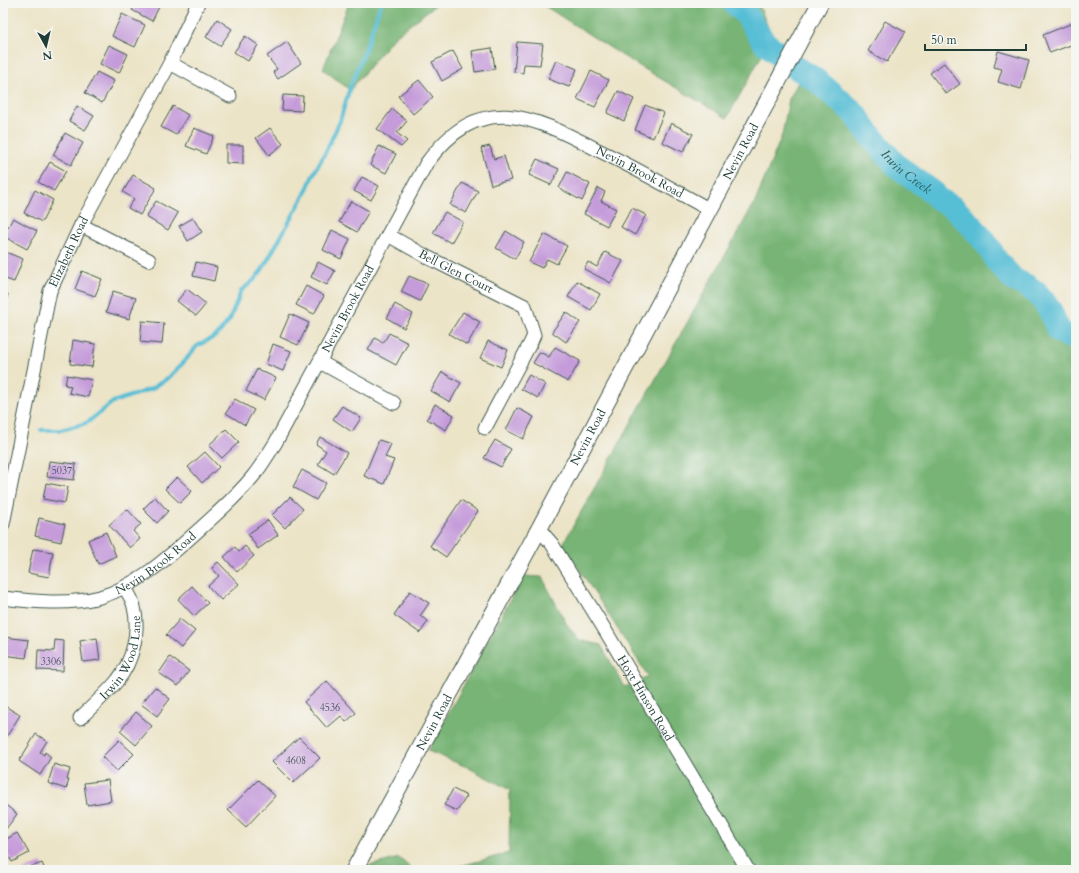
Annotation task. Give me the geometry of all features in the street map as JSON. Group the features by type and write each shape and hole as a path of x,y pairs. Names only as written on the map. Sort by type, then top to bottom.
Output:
{"main road":[{"name":"Nevin Road","path":"354,870 539,529 820,3"}],"street":[{"name":"Elizabeth Road","path":"3,524 50,290 81,225 170,63 198,3"},
{"path":"170,63 230,96"},
{"name":"Nevin Brook Road","path":"3,598 53,602 74,601 100,597 125,587 142,577 170,556 222,509 253,476 276,442 426,164 443,143 453,134 477,121 504,116 532,120 560,130 642,172 710,210"},
{"path":"81,225 149,260"},
{"name":"Bell Glen Court","path":"388,235 449,268 525,306 534,335 485,428"},
{"path":"320,362 394,403"},
{"name":"Hoyt Hinson Road","path":"539,529 552,544 602,625 748,870"},
{"name":"Irwin Wood Lane","path":"80,718 118,680 128,662 135,642 136,625 134,606 125,587"}],"green space":[{"path":"349,3 438,3 394,37 350,90 323,69"},
{"path":"540,3 758,3 772,37 727,118 626,58"},
{"path":"803,73 816,80 850,109 897,166 934,193 937,198 954,208 972,226 989,247 996,260 1014,279 1038,294 1050,310 1060,331 1076,340 1076,870 445,870 509,853 510,790 467,767 428,751 523,576 542,577 566,623 579,640 601,645 625,687 648,676 563,544 756,200 782,135 789,99"},
{"path":"399,858 413,870 363,870 365,867"}],"building":[{"path":"135,3 161,3 152,21 132,10"},
{"path":"122,14 145,25 135,47 112,36"},
{"path":"217,19 232,29 220,46 206,37"},
{"path":"885,21 905,32 887,62 868,51"},
{"path":"1075,22 1076,43 1050,53 1043,35"},
{"path":"245,36 258,45 248,61 234,52"},
{"path":"287,42 301,63 278,79 273,72 277,69 267,56"},
{"path":"517,42 543,44 540,65 524,64 523,73 514,72"},
{"path":"109,45 128,54 119,73 100,64"},
{"path":"492,48 495,69 475,72 472,51"},
{"path":"453,51 463,69 442,81 432,62"},
{"path":"998,51 1029,60 1021,89 998,82 1002,69 994,67"},
{"path":"556,60 577,69 569,87 548,79"},
{"path":"944,63 960,84 946,94 930,73"},
{"path":"591,71 609,80 595,107 577,99"},
{"path":"97,72 114,81 102,103 85,93"},
{"path":"419,80 433,97 413,114 398,96"},
{"path":"618,91 634,99 624,121 607,113"},
{"path":"283,95 303,96 302,111 282,110"},
{"path":"645,105 664,113 653,138 635,130"},
{"path":"77,106 94,116 85,130 69,121"},
{"path":"173,106 188,115 176,135 161,127"},
{"path":"392,109 407,121 397,133 407,141 401,147 377,129"},
{"path":"671,123 693,134 683,152 662,142"},
{"path":"194,128 214,136 206,154 186,146"},
{"path":"270,128 283,144 269,155 256,138"},
{"path":"65,133 83,143 71,165 53,155"},
{"path":"226,145 243,145 243,164 226,163"},
{"path":"379,146 396,154 386,173 370,165"},
{"path":"490,146 494,159 504,156 511,180 491,185 481,148"},
{"path":"1073,155 1076,155 1076,170 1074,170"},
{"path":"537,159 559,169 551,185 529,175"},
{"path":"50,162 66,171 54,191 38,182"},
{"path":"567,172 590,184 582,201 559,188"},
{"path":"133,175 156,188 140,215 128,208 134,199 123,192"},
{"path":"362,177 379,186 371,200 354,191"},
{"path":"462,183 478,191 466,213 450,205"},
{"path":"598,188 605,192 601,201 616,209 607,226 584,214"},
{"path":"35,190 53,200 42,222 24,213"},
{"path":"156,201 178,213 168,230 146,217"},
{"path":"351,201 369,211 357,232 339,222"},
{"path":"632,208 646,215 635,235 621,227"},
{"path":"445,212 463,222 451,243 433,233"},
{"path":"13,218 37,231 27,249 3,236"},
{"path":"193,218 202,232 188,241 179,226"},
{"path":"332,230 350,239 341,259 323,250"},
{"path":"506,231 524,242 515,259 496,248"},
{"path":"544,234 567,246 557,264 547,259 542,268 529,262"},
{"path":"3,251 23,259 14,282 3,278"},
{"path":"605,252 623,261 611,283 584,269 588,262 597,267"},
{"path":"196,262 217,267 214,281 193,276"},
{"path":"318,262 335,271 327,285 311,277"},
{"path":"82,271 102,279 95,296 75,289"},
{"path":"409,276 428,284 420,301 401,292"},
{"path":"577,281 600,294 591,310 568,297"},
{"path":"306,286 324,296 314,314 296,305"},
{"path":"187,289 206,304 196,316 177,301"},
{"path":"113,291 136,298 129,319 106,312"},
{"path":"3,293 8,294 3,311"},
{"path":"395,304 413,314 404,328 387,318"},
{"path":"463,312 480,322 467,345 449,334"},
{"path":"566,312 580,322 566,342 552,332"},
{"path":"290,314 309,323 298,345 280,337"},
{"path":"142,321 164,323 162,344 140,342"},
{"path":"389,333 408,343 396,365 368,350 375,338 383,343"},
{"path":"73,340 95,344 92,367 70,364"},
{"path":"488,341 508,350 501,367 480,358"},
{"path":"273,344 291,351 283,371 266,364"},
{"path":"555,347 580,361 568,382 533,363 540,352 549,357"},
{"path":"257,369 276,378 264,400 246,391"},
{"path":"442,372 461,383 450,402 431,391"},
{"path":"67,375 92,380 88,397 69,393 71,386 65,385"},
{"path":"529,375 545,384 538,398 521,389"},
{"path":"235,399 254,410 245,425 226,413"},
{"path":"435,404 454,415 446,430 427,419"},
{"path":"342,406 361,418 352,432 333,419"},
{"path":"517,408 534,417 523,439 506,430"},
{"path":"226,429 239,442 222,458 209,445"},
{"path":"320,437 347,453 334,474 318,464 326,451 316,444"},
{"path":"379,440 391,444 385,457 394,460 384,484 364,476"},
{"path":"495,440 511,449 501,467 484,458"},
{"path":"205,452 219,467 202,483 188,467"},
{"path":"49,461 76,464 74,480 47,477"},
{"path":"302,470 326,483 316,500 293,487"},
{"path":"177,477 192,491 180,503 165,489"},
{"path":"46,483 68,487 65,503 43,499"},
{"path":"155,497 168,511 157,523 143,509"},
{"path":"290,497 303,509 285,528 272,515"},
{"path":"461,500 478,511 446,557 430,546"},
{"path":"127,509 141,524 133,531 140,539 130,548 109,525"},
{"path":"39,518 65,524 61,542 35,536"},
{"path":"268,520 278,535 258,549 248,534"},
{"path":"106,532 116,556 98,564 88,540"},
{"path":"245,546 254,556 237,572 224,557 235,547 239,552"},
{"path":"33,549 53,552 49,577 28,573"},
{"path":"218,562 239,584 221,600 208,586 219,576 212,568"},
{"path":"192,586 208,603 194,616 178,599"},
{"path":"410,591 429,603 420,616 428,621 420,633 394,615"},
{"path":"180,619 195,631 181,648 166,635"},
{"path":"4,637 29,640 26,658 3,655"},
{"path":"97,638 100,660 83,662 80,641"},
{"path":"55,640 64,641 63,671 37,670 38,650 54,651"},
{"path":"170,657 189,671 178,686 159,673"},
{"path":"327,681 356,713 346,722 341,716 327,728 304,702"},
{"path":"155,687 170,699 157,716 141,704"},
{"path":"3,705 20,715 7,736 3,734"},
{"path":"136,712 152,726 136,745 120,731"},
{"path":"36,734 47,741 40,752 44,755 45,752 51,757 40,775 19,761"},
{"path":"299,737 320,758 293,783 272,762"},
{"path":"119,740 134,754 117,771 102,757"},
{"path":"54,764 70,769 66,789 48,783"},
{"path":"108,780 111,801 87,805 84,783"},
{"path":"258,780 275,796 246,827 228,810"},
{"path":"453,789 467,796 457,811 444,805"},
{"path":"3,803 17,814 3,833"},
{"path":"17,833 29,853 12,862 3,847 3,841"},
{"path":"42,863 45,870 22,870"}],"waterway":[{"path":"41,430 61,430 83,424 88,422 113,402 151,389 168,378 197,346 219,333 230,319 241,291 254,280 262,270 305,194 340,121 350,87 364,53 381,3"},
{"name":"Irwin Creek","path":"734,3 746,14 764,42 784,60 816,80 850,109 897,166 934,193 937,198 954,208 972,226 989,247 996,260 1014,280 1027,286 1038,294 1050,310 1059,331 1076,340"}]}
